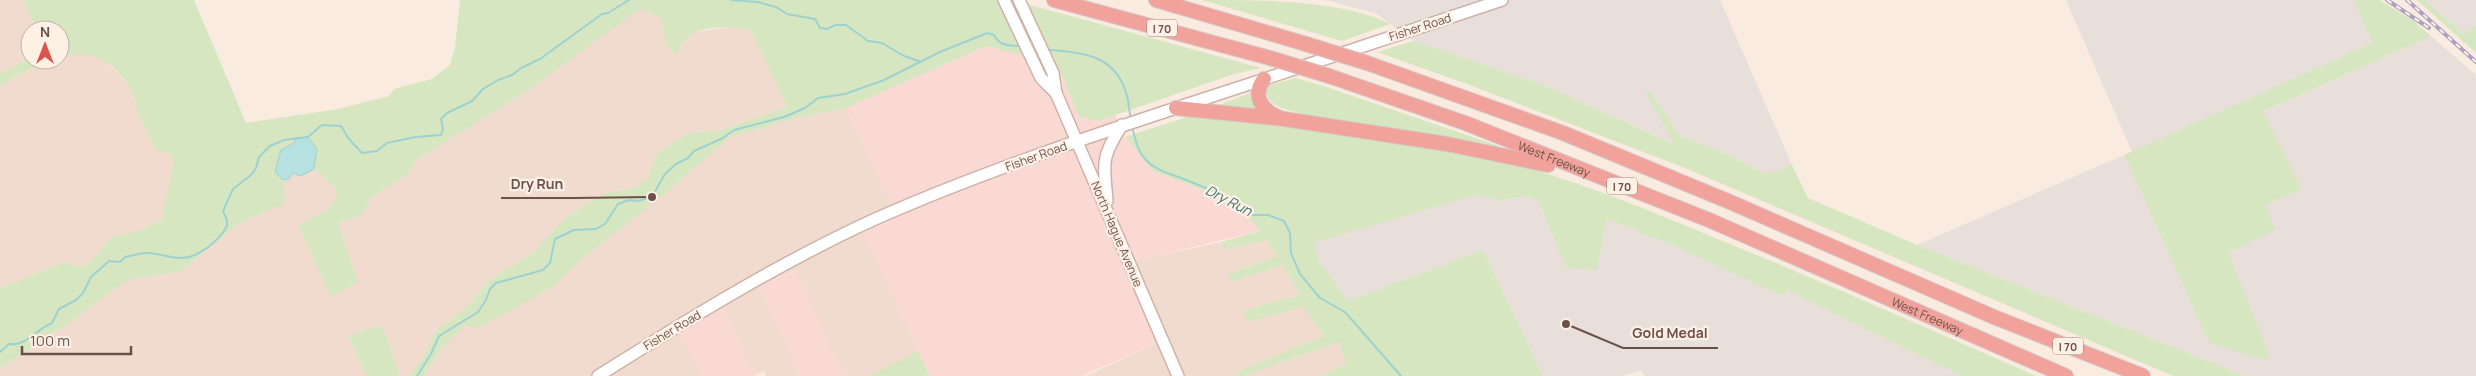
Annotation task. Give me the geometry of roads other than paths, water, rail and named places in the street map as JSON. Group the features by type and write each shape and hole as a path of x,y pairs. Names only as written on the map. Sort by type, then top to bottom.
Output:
{"highway":[{"name":"West Freeway","path":"1054,0 1270,58 1465,123 1660,201 2066,376"},
{"name":"West Freeway","path":"1156,0 1367,63 1563,133 1730,202 1994,316 2142,376"},
{"path":"1264,79 1258,93 1260,103 1267,111 1284,119"},
{"path":"1176,108 1284,119 1494,152 1592,178 1660,201"},
{"path":"1994,316 2123,376"}],"main road":[{"name":"North Hague Avenue","path":"1004,0 1041,78 1056,93"},
{"name":"North Hague Avenue","path":"1019,0 1053,73 1056,93 1178,376"},
{"name":"Fisher Road","path":"598,376 670,331 790,261 873,221 938,193 1139,119 1502,0"},
{"path":"1108,212 1104,158 1107,148 1122,125"}],"water":[{"path":"308,137 317,149 314,169 301,176 293,173 289,179 283,180 275,172 281,150 294,143 296,138"}],"waterway":[{"path":"0,352 9,344 21,343 52,323 59,309 76,300 83,293 91,277 109,261 120,262 125,257 145,253 187,258 207,248 227,226 227,220 223,211 233,189 251,175 256,168 259,157 270,146 284,140 308,137 322,125 341,126 349,139 362,153 377,151 387,143 416,137 441,135 443,129 441,119 447,113 472,101 483,89 498,80 512,75 521,68 540,59 602,14 608,13 629,0"},
{"path":"731,0 758,2 776,7 787,14 815,19 820,28 827,29 836,25 846,25 868,41 882,43 904,56 922,62"},
{"name":"Dry Run","path":"417,376 431,354 439,336 478,312 486,300 490,289 496,283 543,270 550,263 555,239 574,230 596,229 605,224 618,204 629,200 638,201 652,197 665,174 676,164 688,158 694,151 723,138 734,130 784,117 805,108 818,98 845,94 884,80 940,52 987,33 994,35 1004,44 1019,46"},
{"name":"Dry Run","path":"1049,50 1075,52 1107,64 1116,72 1122,83 1128,99 1131,119"},
{"name":"Dry Run","path":"1132,126 1140,152 1154,166 1164,172 1220,194 1251,215 1268,215 1284,221 1290,233 1291,253 1300,274 1320,298 1345,312 1401,376"}],"railway":[{"path":"2387,0 2429,28"},
{"path":"2407,0 2476,62"}],"place":[{"name":"Dry Run","path":"652,197"},
{"name":"Gold Medal","path":"1566,324"}]}
